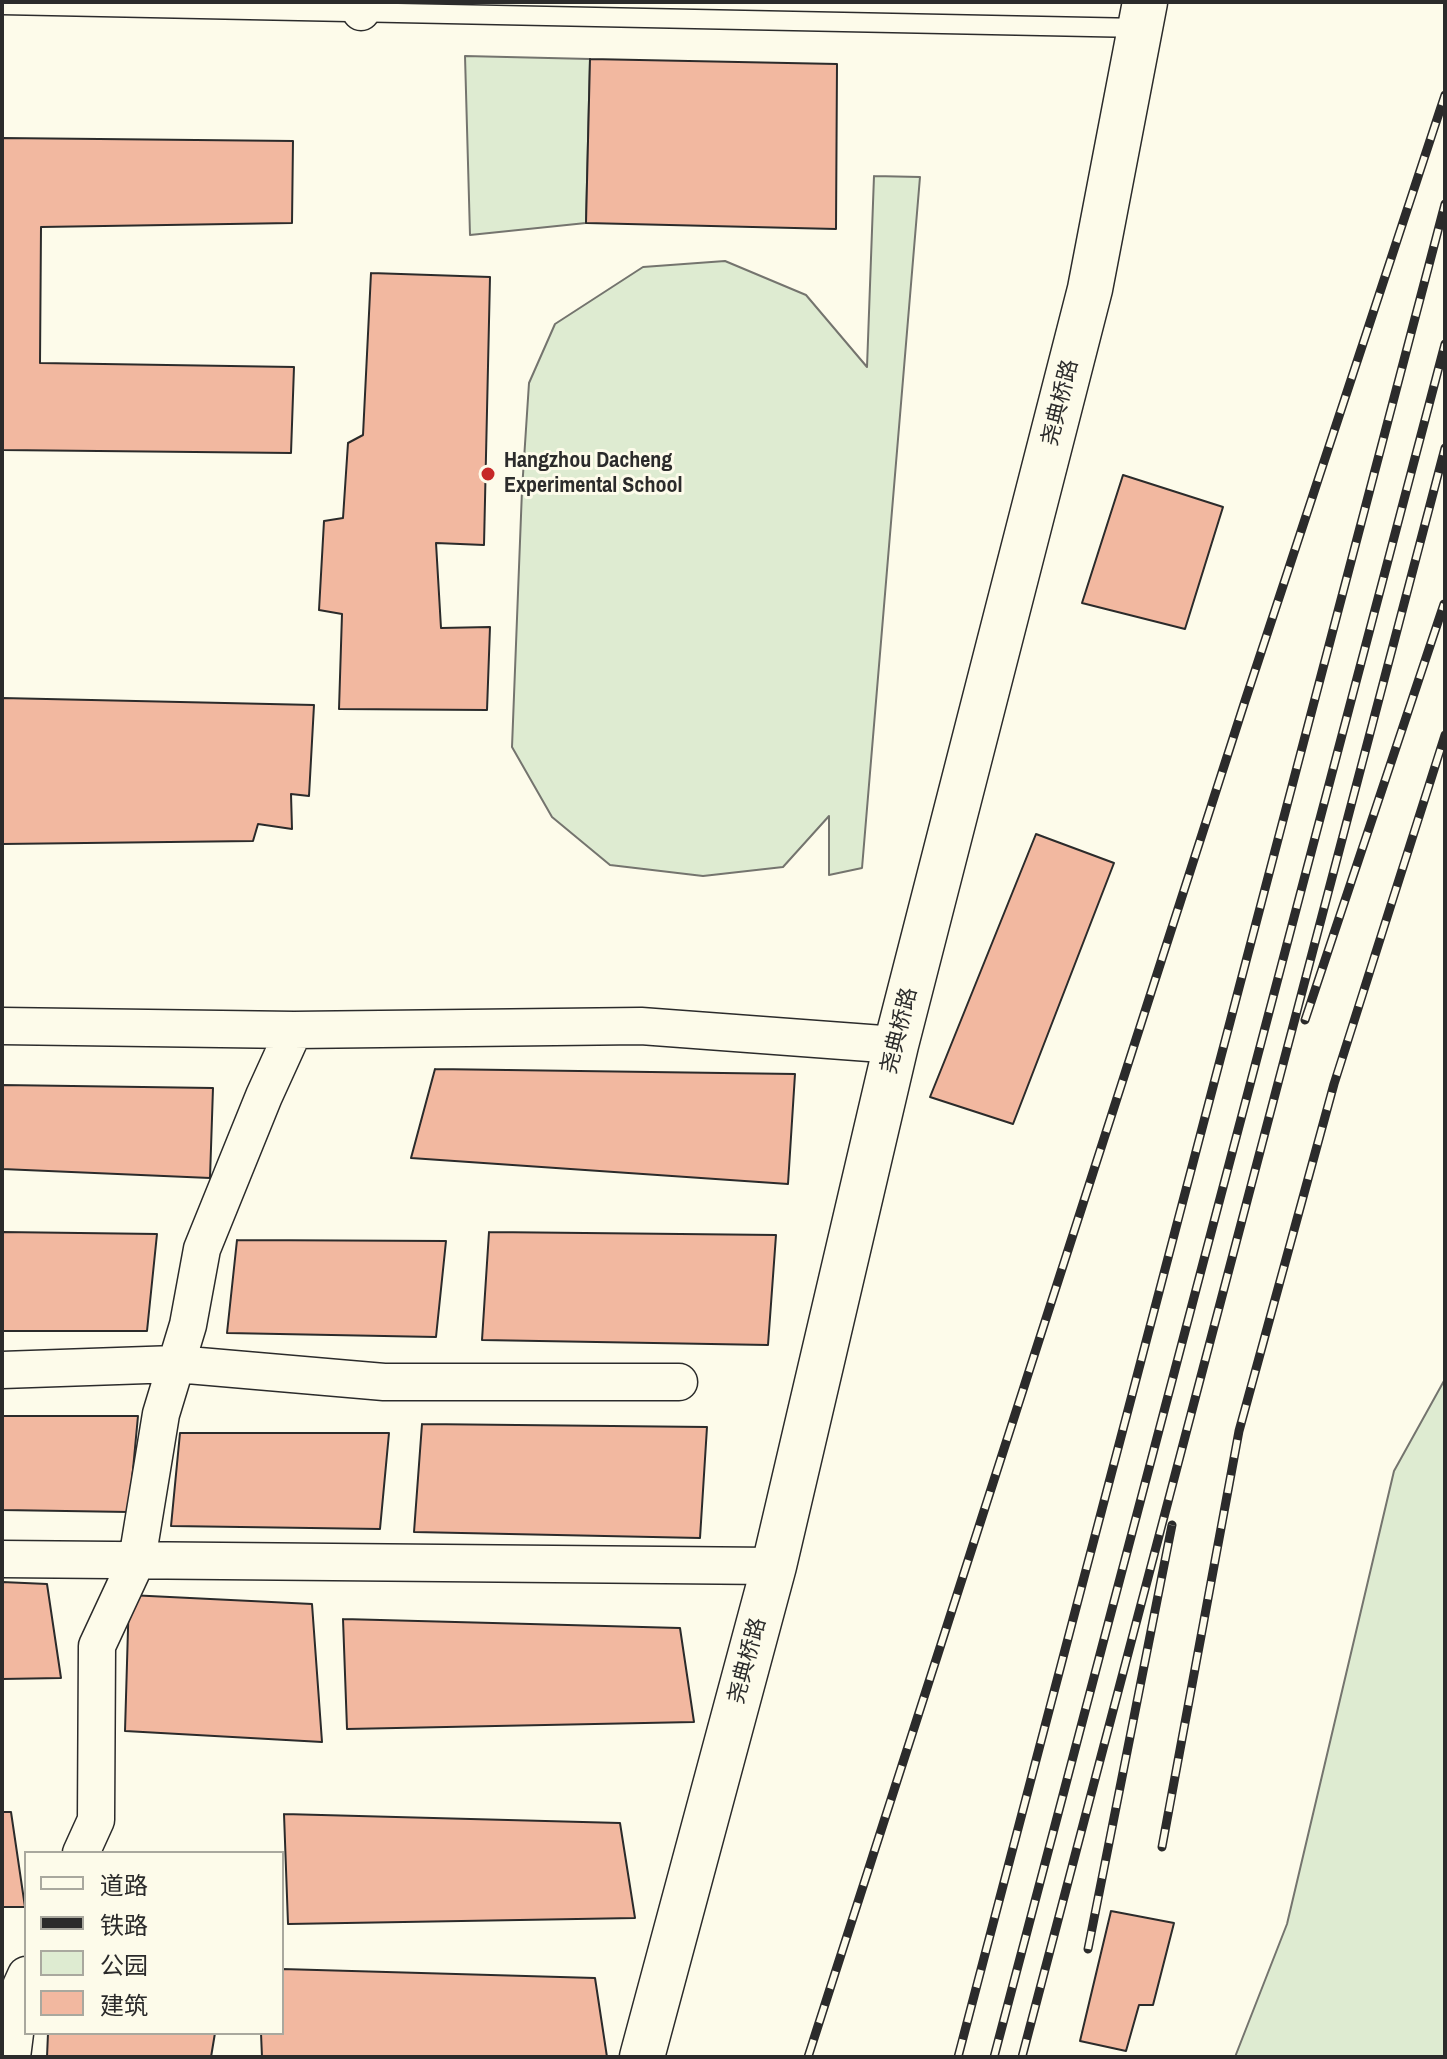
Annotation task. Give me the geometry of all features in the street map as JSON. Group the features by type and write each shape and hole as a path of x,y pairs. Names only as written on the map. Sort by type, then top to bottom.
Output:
{"street":[{"name":"尧典桥路","path":"642,2057 774,1566 896,1045 1090,289 1143,15"},
{"path":"2,1026 294,1030 641,1026 896,1045"},
{"path":"82,1851 96,1820 97,1646 137,1560 161,1414 188,1325 202,1249 294,1030"},
{"path":"2,1370 176,1364 384,1382 679,1382"},
{"path":"2,1559 774,1566"},
{"path":"12,2057 24,1979"}],"lane":[{"path":"2,5 1143,15"}],"green space":[{"path":"465,56 590,59 586,223 470,235"},
{"path":"874,176 920,177 862,868 829,875 829,816 783,867 703,876 610,865 552,817 512,747 529,383 555,324 643,267 725,261 806,295 867,367"},
{"path":"1445,1379 1445,2057 1235,2057 1287,1924 1394,1471"}],"building":[{"path":"590,59 837,64 836,229 586,223"},
{"path":"2,138 293,141 292,223 41,227 40,363 294,367 291,453 2,450"},
{"path":"371,273 490,277 484,545 436,543 441,628 490,627 487,710 339,709 342,614 319,610 324,521 343,518 348,443 363,435"},
{"path":"1123,475 1223,507 1185,629 1082,603"},
{"path":"2,698 314,705 309,796 291,794 292,829 258,824 253,841 2,844"},
{"path":"1036,834 1114,863 1013,1124 930,1097"},
{"path":"435,1069 795,1074 788,1184 411,1158"},
{"path":"2,1085 213,1088 210,1178 2,1169"},
{"path":"2,1232 157,1234 147,1331 2,1331"},
{"path":"489,1232 776,1235 768,1345 482,1340"},
{"path":"237,1240 446,1241 436,1337 227,1333"},
{"path":"2,1416 138,1416 129,1512 2,1510"},
{"path":"422,1424 707,1427 700,1538 414,1532"},
{"path":"180,1433 389,1433 380,1529 171,1526"},
{"path":"2,1582 47,1584 61,1678 2,1679"},
{"path":"129,1595 312,1604 322,1742 125,1731"},
{"path":"343,1619 680,1628 694,1722 347,1729"},
{"path":"2,1812 11,1812 24,1907 2,1907"},
{"path":"284,1814 620,1823 635,1918 288,1924"},
{"path":"1111,1911 1174,1923 1153,2005 1139,2005 1126,2051 1080,2041"},
{"path":"284,1969 595,1978 607,2057 262,2057 261,2035 284,2035"},
{"path":"48,2035 215,2035 211,2057 47,2057"}],"railway":[{"path":"808,2057 1245,701 1445,95"},
{"path":"958,2057 1445,204"},
{"path":"994,2057 1445,344"},
{"path":"1022,2057 1445,448"},
{"path":"1305,1020 1444,604"},
{"path":"1162,1847 1239,1431 1334,1084 1445,735"},
{"path":"1088,1949 1172,1525"}],"place":[{"name":"Hangzhou Dacheng Experimental School","path":"488,474"}]}
